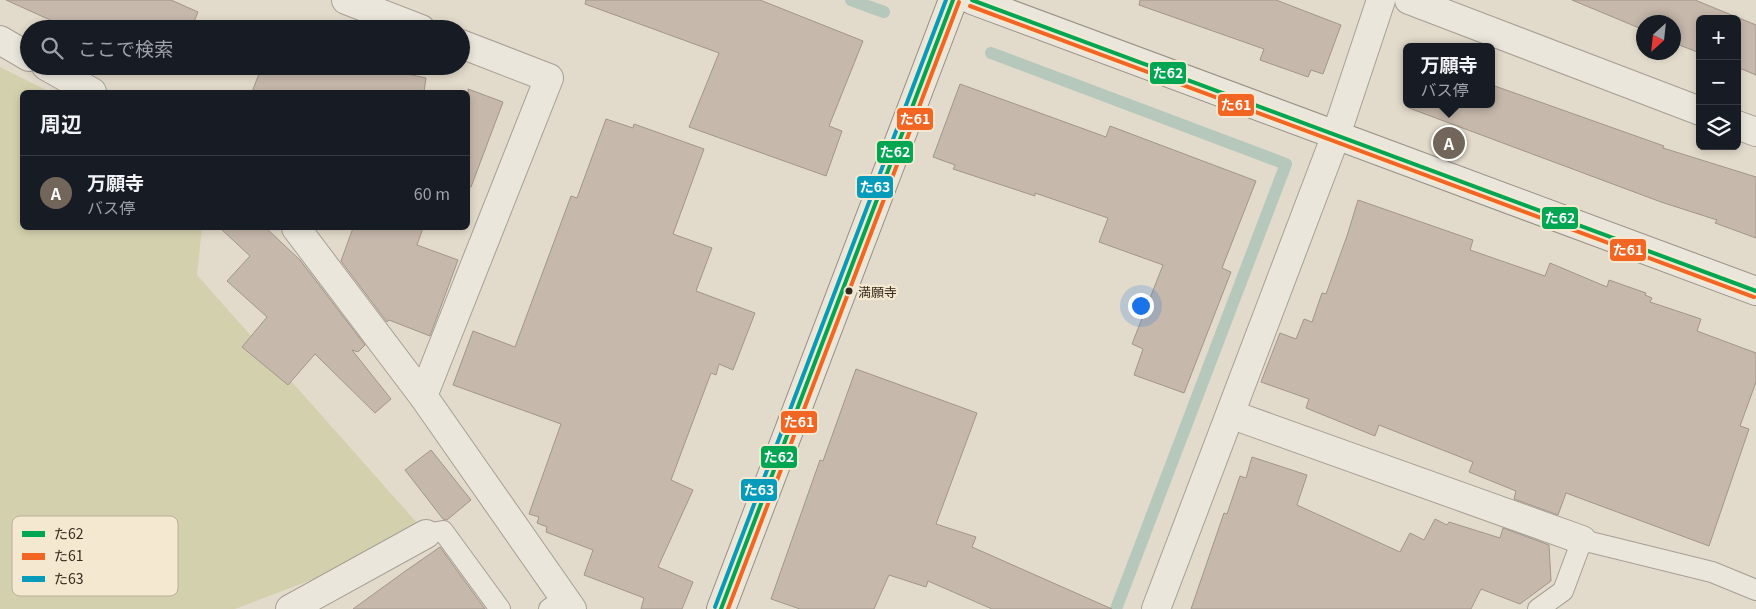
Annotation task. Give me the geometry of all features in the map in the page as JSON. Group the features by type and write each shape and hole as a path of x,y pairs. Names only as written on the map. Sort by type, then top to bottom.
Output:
{"street":[{"path":"346,0 398,20"},
{"path":"721,609 953,0"},
{"path":"972,0 1756,291"},
{"path":"1156,609 1336,135 1381,0"},
{"path":"1409,0 1696,109"},
{"path":"0,40 20,52"},
{"path":"423,396 549,78 470,47"},
{"path":"62,75 88,90"},
{"path":"1741,126 1756,132"},
{"path":"298,230 423,396 562,606"},
{"path":"1230,414 1582,540"},
{"path":"290,609 426,534"}],"lane":[{"path":"426,534 443,531 500,609"},
{"path":"1538,609 1563,591 1582,540 1712,572 1756,590"}],"shaded area":[{"path":"0,67 46,90 20,90 20,230 202,230 197,275 418,524 324,575 235,609 0,609"}],"building":[{"path":"6,0 171,0 198,12 195,20 50,20"},
{"path":"586,0 760,0 863,41 829,126 842,131 826,176 689,127 719,53 585,4"},
{"path":"1140,0 1276,0 1341,25 1323,74 1311,70 1308,77 1260,60 1264,49 1139,5"},
{"path":"1572,0 1695,0 1732,15 1696,15 1696,51 1681,46 1681,15 1636,15 1636,27"},
{"path":"1741,19 1756,25 1756,75 1741,69"},
{"path":"259,75 412,75 426,78 424,90 253,90"},
{"path":"960,84 1106,137 1110,126 1256,181 1222,268 1231,272 1184,393 1134,375 1143,349 1132,344 1163,265 1099,242 1108,218 1035,193 1035,196 953,169 955,165 933,157"},
{"path":"1495,86 1664,146 1663,148 1756,177 1756,238 1715,223 1717,220 1661,202 1409,108 1495,108"},
{"path":"468,89 503,102 471,187 470,90"},
{"path":"606,119 633,128 634,124 704,149 673,234 712,248 696,291 755,313 733,370 719,364 716,375 711,373 671,480 693,490 658,567 693,582 682,609 641,609 644,598 584,575 593,550 546,532 547,527 537,523 539,517 529,514 561,424 453,385 473,331 515,347 571,196 577,198"},
{"path":"1358,200 1473,240 1470,250 1545,276 1550,263 1607,287 1609,280 1646,293 1645,295 1652,298 1650,302 1701,319 1697,331 1756,353 1756,382 1740,426 1749,429 1709,546 1566,493 1558,515 1514,499 1516,491 1469,472 1473,462 1379,425 1375,436 1306,408 1309,399 1261,382 1280,333 1296,339 1304,319 1312,322 1322,293 1326,294"},
{"path":"222,230 268,230 300,260 365,345 358,352 352,350 391,399 375,413 315,354 288,385 242,347 267,317 227,281 250,256"},
{"path":"352,230 422,230 417,245 458,260 430,336 389,320 387,322 341,261"},
{"path":"856,369 977,413 936,524 976,537 972,547 1112,609 992,609 928,581 926,587 889,575 874,609 800,609 771,599 820,460 823,461"},
{"path":"431,450 471,500 447,520 443,519 405,470"},
{"path":"1252,457 1307,475 1297,505 1400,552 1410,533 1424,540 1435,519 1447,525 1449,522 1500,538 1503,528 1549,545 1551,581 1520,604 1481,589 1471,609 1191,609 1224,513 1227,514 1240,476 1246,478"},
{"path":"440,547 485,609 353,609 404,572"}],"waterway":[{"path":"851,0 884,12"},
{"path":"991,53 1286,164 1116,609"}],"transit line":[{"name":"た63","path":"715,607 946,0"},
{"name":"た62","path":"721,609 953,0"},
{"name":"た62","path":"972,0 1756,291"},
{"name":"た61","path":"728,609 959,2"},
{"name":"た61","path":"970,6 1754,297"}],"place":[{"name":"万願寺","path":"1449,143"},
{"name":"満願寺","path":"849,291"}]}
